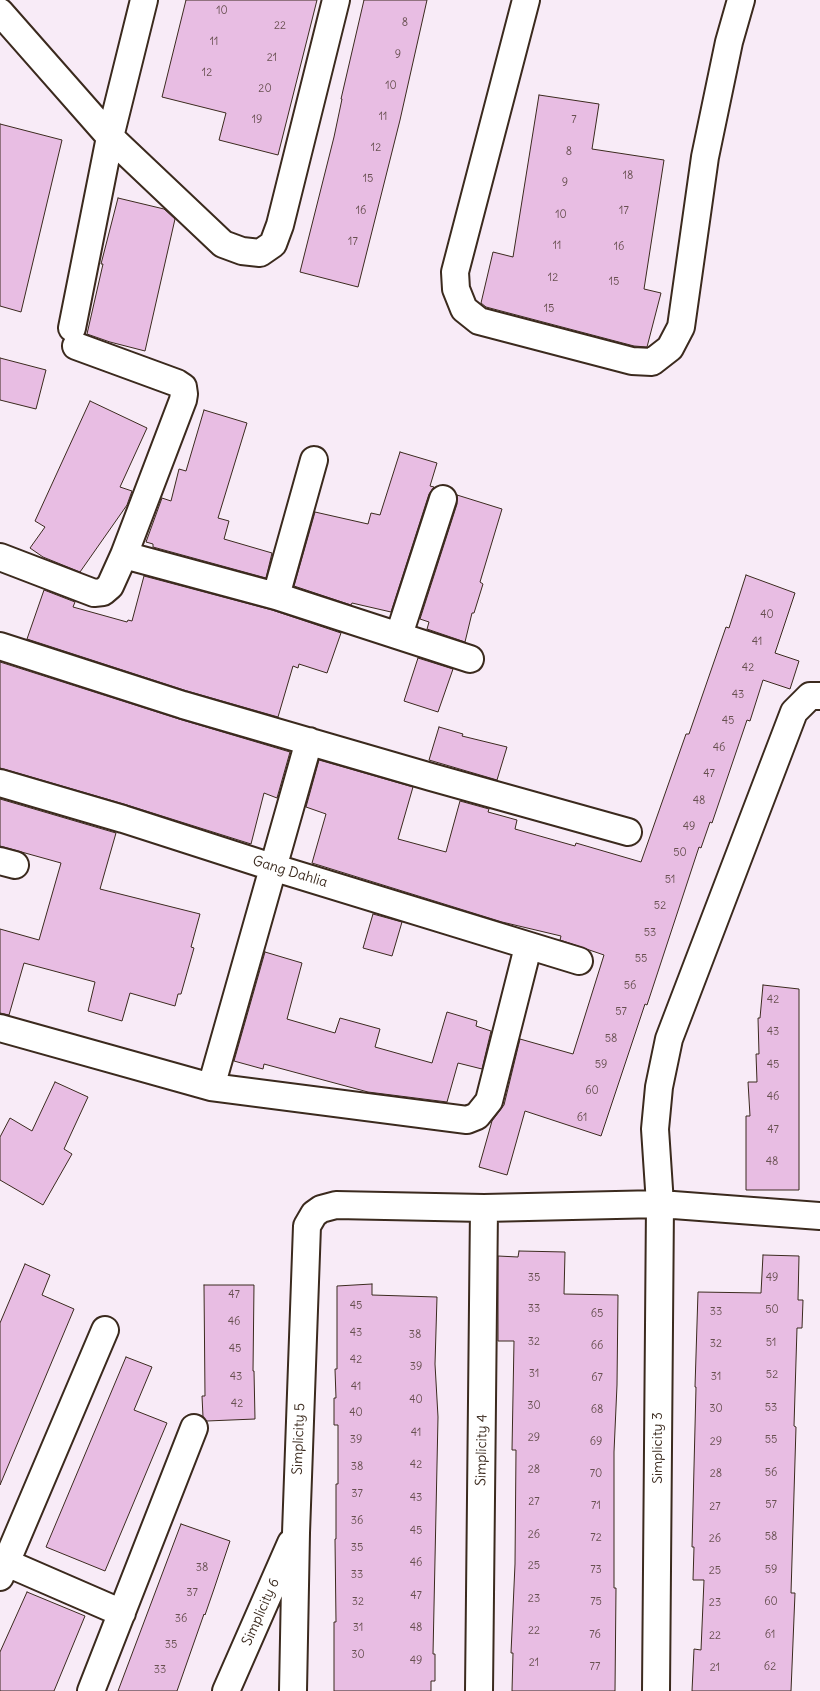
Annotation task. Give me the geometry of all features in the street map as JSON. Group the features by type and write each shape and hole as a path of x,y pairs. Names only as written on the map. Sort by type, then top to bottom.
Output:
{"street":[{"path":"0,557 94,594 103,592 110,586 124,555 183,400 183,387 133,366 74,337 110,136 144,0"},
{"path":"0,12 110,136 223,244 242,251 260,253 273,244 280,225 336,0"},
{"path":"526,0 455,272 456,289 464,309 479,321 632,361 652,362 670,348 681,327 706,157 729,42 741,0"},
{"path":"276,596 314,460"},
{"path":"399,635 443,499"},
{"path":"124,555 276,596 470,659"},
{"path":"0,646 183,705 628,832"},
{"name":"Simplicity 3","path":"656,1691 660,1204 655,1129 659,1086 669,1039 794,712 810,696 820,696"},
{"path":"211,1087 309,742"},
{"name":"Gang Dahlia","path":"0,783 123,818 272,868 579,962"},
{"path":"0,1028 211,1087 467,1120 477,1116 488,1101 528,947"},
{"path":"484,1208 660,1204 820,1216"},
{"name":"Simplicity 5","path":"293,1691 296,1533 307,1226 314,1214 321,1208 336,1205 484,1208"},
{"name":"Simplicity 4","path":"479,1691 484,1208"},
{"path":"105,1330 2,1567 122,1613"},
{"path":"91,1691 194,1428"},
{"name":"Simplicity 6","path":"226,1691 296,1533"}],"building":[{"path":"186,0 317,0 278,155 219,140 226,113 162,97"},
{"path":"364,0 427,0 400,120 358,287 300,272 334,137"},
{"path":"539,95 599,104 592,149 664,160 644,289 661,293 647,347 634,346 486,307 481,303 493,252 513,257"},
{"path":"0,124 62,140 21,312 0,306"},
{"path":"118,198 164,209 175,219 145,351 87,334 103,264 101,264"},
{"path":"0,358 46,370 36,409 0,400"},
{"path":"90,401 147,428 120,487 132,491 127,505 80,572 43,557 30,548 45,527 35,521"},
{"path":"204,410 247,423 218,518 229,521 224,539 272,553 266,578 153,547 153,544 146,542 162,498 171,501 179,469 186,471"},
{"path":"400,452 437,463 430,486 434,487 429,494 391,612 352,603 351,605 294,586 315,512 368,524 371,513 380,515"},
{"path":"457,495 502,509 480,582 483,584 474,613 472,613 465,642 427,629 429,622 420,619 457,504"},
{"path":"746,575 795,593 775,653 799,661 790,689 763,680 750,721 747,720 712,823 710,822 701,848 699,847 601,1136 525,1111 507,1175 479,1167 492,1121 504,1105 520,1039 573,1054 604,955 560,940 561,936 502,922 312,863 326,814 306,807 319,760 413,787 398,839 446,852 460,801 489,809 488,812 517,820 515,829 575,846 576,843 641,862 686,734 689,734 726,627 729,628"},
{"path":"144,576 272,610 341,633 327,673 299,664 298,668 293,666 278,717 187,691 27,639 44,590 75,602 73,607 127,622 128,620 132,621"},
{"path":"418,658 453,669 438,712 404,701"},
{"path":"0,662 290,752 277,798 264,793 251,844 0,768"},
{"path":"439,727 463,734 462,736 507,747 497,780 429,760"},
{"path":"0,799 116,833 100,889 200,914 191,947 194,948 181,994 178,994 175,1006 130,993 122,1021 88,1011 95,982 24,963 9,1015 0,1013 0,929 39,940 61,863 0,846"},
{"path":"373,914 402,922 392,956 363,948"},
{"path":"265,952 302,963 287,1019 335,1033 340,1018 380,1029 375,1047 432,1063 447,1012 477,1021 476,1026 491,1031 482,1069 458,1063 447,1102 368,1092 264,1064 263,1069 234,1061"},
{"path":"763,985 799,989 799,1190 746,1190 746,1116 750,1116 748,1082 757,1082 756,1054 759,1054 758,1018 760,1018"},
{"path":"55,1082 88,1097 64,1149 72,1154 43,1205 0,1180 0,1137 10,1118 32,1131"},
{"path":"519,1251 565,1252 564,1294 618,1295 614,1452 615,1691 512,1691 513,1653 511,1653 515,1564 516,1450 512,1450 514,1341 498,1341 498,1256 518,1257"},
{"path":"763,1255 799,1256 798,1300 803,1300 802,1328 797,1328 791,1593 795,1593 791,1691 692,1691 694,1649 701,1650 704,1580 693,1580 694,1547 692,1547 698,1292 761,1293"},
{"path":"25,1264 50,1275 42,1295 74,1309 0,1485 0,1323"},
{"path":"372,1284 372,1295 437,1297 435,1364 438,1417 433,1654 435,1654 435,1681 431,1681 431,1691 334,1691 336,1484 338,1484 338,1425 334,1425 334,1398 336,1398 335,1369 337,1369 337,1286"},
{"path":"204,1285 254,1285 253,1371 255,1419 207,1421 203,1417 202,1396 205,1396"},
{"path":"126,1357 152,1367 134,1410 167,1423 105,1571 46,1547"},
{"path":"181,1524 230,1541 177,1691 118,1691"},
{"path":"27,1592 85,1616 54,1691 0,1691 0,1652"}]}
